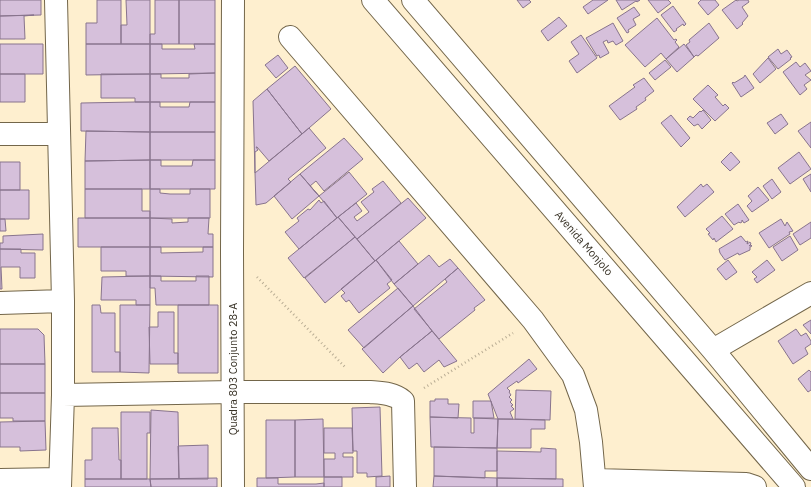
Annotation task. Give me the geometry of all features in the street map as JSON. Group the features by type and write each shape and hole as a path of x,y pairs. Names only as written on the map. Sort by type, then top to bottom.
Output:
{"street":[{"path":"0,480 60,483 63,395 63,301 56,0"},
{"name":"Quadra 803 Conjunto 28-A","path":"233,0 233,487"},
{"name":"Avenida Monjolo","path":"373,0 794,487"},
{"path":"413,0 713,350 811,469"},
{"path":"290,36 533,320 573,375 586,410 595,483 746,484 755,487"},
{"path":"0,134 58,134"},
{"path":"713,350 811,293"},
{"path":"0,303 63,301"},
{"path":"63,395 233,392 370,392 398,396 403,401 405,487"}],"path":[{"path":"232,252 370,392"},
{"path":"403,401 533,320"}],"building":[{"path":"0,0 41,0 41,15 0,16"},
{"path":"97,0 121,0 121,44 86,44 86,23 97,23"},
{"path":"126,0 150,0 150,44 121,44 121,25 127,25"},
{"path":"155,0 179,0 179,44 150,44 150,34 155,34"},
{"path":"179,0 215,0 215,44 179,44"},
{"path":"517,0 529,0 531,2 523,8"},
{"path":"593,0 608,0 588,14 583,7"},
{"path":"616,0 640,0 622,10"},
{"path":"648,0 668,0 671,3 658,13"},
{"path":"701,0 715,0 719,5 708,15 698,3"},
{"path":"736,0 748,0 749,2 742,7 748,16 742,23 743,24 737,29 722,10"},
{"path":"673,6 686,24 684,26 683,24 674,32 661,15"},
{"path":"634,7 640,15 633,19 636,25 628,30 629,32 627,33 617,18"},
{"path":"34,15 24,16 25,39 0,39 0,16"},
{"path":"559,17 567,26 548,41 541,31"},
{"path":"657,18 674,40 677,40 675,42 679,47 666,59 661,53 645,67 625,45"},
{"path":"613,23 623,41 616,45 613,41 608,43 607,40 603,42 609,53 600,58 599,55 597,56 586,38"},
{"path":"709,23 719,38 698,56 696,55 694,57 686,45 690,42 689,40"},
{"path":"581,35 597,58 577,73 569,61 579,54 571,42"},
{"path":"0,44 43,44 43,74 0,74"},
{"path":"86,44 150,44 150,74 86,75"},
{"path":"150,44 162,44 162,49 195,49 194,44 215,44 215,73 150,74"},
{"path":"684,44 694,57 677,72 666,59"},
{"path":"778,49 781,54 787,50 792,57 778,69 768,57"},
{"path":"278,55 288,68 276,78 265,65"},
{"path":"768,58 776,69 760,83 753,74"},
{"path":"665,60 671,67 655,80 649,73"},
{"path":"796,62 800,67 805,63 811,71 805,75 811,80 804,85 807,89 800,95 783,72"},
{"path":"295,66 331,109 302,134 267,89"},
{"path":"215,73 215,102 150,102 150,74 161,74 161,78 189,78 189,74"},
{"path":"0,74 25,74 25,102 0,102"},
{"path":"101,74 150,74 150,102 135,102 135,98 101,98"},
{"path":"745,75 754,88 741,97 732,83"},
{"path":"644,78 654,91 645,98 646,100 636,107 637,109 620,120 609,106 635,87 633,85"},
{"path":"708,85 718,95 715,97 723,106 725,104 729,108 715,121 693,99"},
{"path":"267,89 302,134 269,161 256,147 258,150 255,152 255,173 253,101"},
{"path":"150,102 150,132 81,131 81,103"},
{"path":"150,102 160,102 160,107 189,107 190,102 215,102 215,132 150,132"},
{"path":"703,110 711,120 702,129 698,124 694,126 687,119 690,116 693,118"},
{"path":"781,114 788,124 775,134 767,123"},
{"path":"671,115 690,138 681,147 661,123"},
{"path":"811,122 811,148 798,131"},
{"path":"309,128 326,148 288,179 291,182 266,203 256,205 255,173"},
{"path":"86,131 150,132 150,160 85,161"},
{"path":"150,132 215,132 215,160 150,160"},
{"path":"344,138 363,159 324,191 316,181 310,186 300,174"},
{"path":"731,152 740,162 730,171 721,162"},
{"path":"799,152 811,169 790,184 778,168"},
{"path":"150,160 150,189 85,189 85,161"},
{"path":"150,160 161,160 161,166 192,166 193,160 215,160 215,189 150,189"},
{"path":"0,162 20,162 20,190 0,190"},
{"path":"349,172 367,194 337,218 319,196"},
{"path":"300,174 319,196 292,219 274,196"},
{"path":"811,174 811,192 803,179"},
{"path":"772,179 781,192 772,199 763,186"},
{"path":"383,181 401,203 357,239 338,217 356,203 362,211 354,217 357,221 369,212 361,202 374,192 372,189"},
{"path":"701,184 703,187 707,184 714,192 685,217 677,207"},
{"path":"758,187 769,200 752,212 747,206 752,201 748,196"},
{"path":"85,189 142,189 142,211 150,211 150,218 85,218"},
{"path":"150,189 160,189 160,193 190,194 190,189 210,189 210,218 150,218"},
{"path":"0,190 29,190 29,219 0,219"},
{"path":"408,198 426,218 375,261 357,239"},
{"path":"319,200 321,203 324,201 337,218 299,249 285,232 299,221 297,218 308,209 310,210"},
{"path":"738,204 749,220 744,223 742,220 742,222 734,225 725,214"},
{"path":"722,216 733,229 716,242 714,238 713,240 708,234 710,233 706,229"},
{"path":"338,217 355,237 304,278 288,258"},
{"path":"78,218 150,218 150,247 78,247"},
{"path":"150,218 172,219 172,223 188,222 188,218 209,218 208,234 213,234 213,247 150,247"},
{"path":"0,219 5,219 6,231 0,231"},
{"path":"781,219 785,226 787,222 793,231 789,232 790,234 769,248 759,233"},
{"path":"811,222 811,238 800,245 793,234"},
{"path":"43,234 43,250 0,249 0,243 3,243 3,236"},
{"path":"741,236 746,242 748,241 747,244 750,242 751,244 749,246 752,246 750,247 750,250 739,255 738,253 725,260 719,249"},
{"path":"790,236 798,250 782,261 773,247"},
{"path":"355,237 375,261 325,303 305,278"},
{"path":"399,241 418,264 394,284 376,260"},
{"path":"101,247 150,247 150,276 126,276 126,271 101,271"},
{"path":"150,247 161,247 161,253 203,252 203,247 213,247 213,277 150,276"},
{"path":"0,249 21,249 21,253 35,253 35,278 20,278 20,267 1,267 2,289 0,289"},
{"path":"429,255 439,267 450,259 458,268 413,306 394,284"},
{"path":"376,260 392,280 387,284 390,288 359,313 349,300 346,302 341,296 345,293 341,289"},
{"path":"728,260 737,272 726,280 717,269"},
{"path":"767,260 775,270 757,283 754,279 757,277 752,272"},
{"path":"458,268 485,300 439,339 414,309 447,282 445,279"},
{"path":"150,276 150,305 136,305 136,300 101,300 102,277"},
{"path":"150,276 161,276 161,281 196,281 196,276 209,276 209,305 156,305 155,288 150,288"},
{"path":"398,288 413,306 364,348 348,330"},
{"path":"92,305 100,305 101,313 115,313 115,352 120,352 120,372 92,372"},
{"path":"120,305 150,305 149,373 120,372"},
{"path":"178,305 218,305 218,373 178,373"},
{"path":"413,306 432,331 383,373 362,349"},
{"path":"158,312 174,312 174,353 178,353 178,364 150,364 149,327 158,327"},
{"path":"811,320 811,334 803,325"},
{"path":"0,329 38,329 44,335 45,364 0,364"},
{"path":"796,329 801,336 806,333 811,341 811,344 805,348 808,354 793,364 778,341"},
{"path":"432,331 457,361 444,367 439,360 424,372 417,363 409,369 400,357"},
{"path":"529,359 537,369 518,383 517,381 507,388 511,395 509,397 512,400 510,402 513,405 511,406 514,409 510,412 513,419 498,419 488,394"},
{"path":"0,364 45,364 45,393 0,393"},
{"path":"809,370 811,372 811,390 808,392 798,379"},
{"path":"516,390 551,391 550,420 515,419"},
{"path":"0,393 45,393 45,421 13,421 13,418 0,418"},
{"path":"435,399 448,399 448,404 459,404 458,418 430,417 430,401 435,401"},
{"path":"473,401 491,401 494,418 473,418"},
{"path":"380,407 382,476 367,477 367,473 357,473 357,451 353,451 352,408"},
{"path":"151,410 178,412 179,479 150,479"},
{"path":"121,412 150,412 150,433 147,433 147,479 121,479"},
{"path":"430,417 471,418 471,433 474,433 474,418 498,419 497,448 431,447"},
{"path":"323,419 324,477 295,477 295,420"},
{"path":"498,419 545,420 545,429 531,429 531,448 497,448"},
{"path":"266,420 295,420 295,477 266,478"},
{"path":"45,421 46,450 20,451 20,447 0,447 0,422"},
{"path":"92,428 118,428 121,479 85,479 85,460 92,460"},
{"path":"324,428 352,428 353,453 343,453 343,457 353,457 353,477 324,477 324,459 335,459 335,453 324,453"},
{"path":"208,445 208,479 179,479 178,446"},
{"path":"434,447 497,448 497,471 485,471 485,478 434,476"},
{"path":"541,448 556,449 556,479 497,478 497,451 541,452"},
{"path":"390,476 390,487 376,487 376,477"},
{"path":"434,476 497,478 497,487 433,487"},
{"path":"324,477 342,477 342,487 324,487"},
{"path":"217,478 217,487 151,487 150,479"},
{"path":"257,478 278,478 278,484 324,483 324,487 257,487"},
{"path":"497,478 563,479 563,487 497,487"},
{"path":"85,479 150,479 151,487 85,487"}]}
